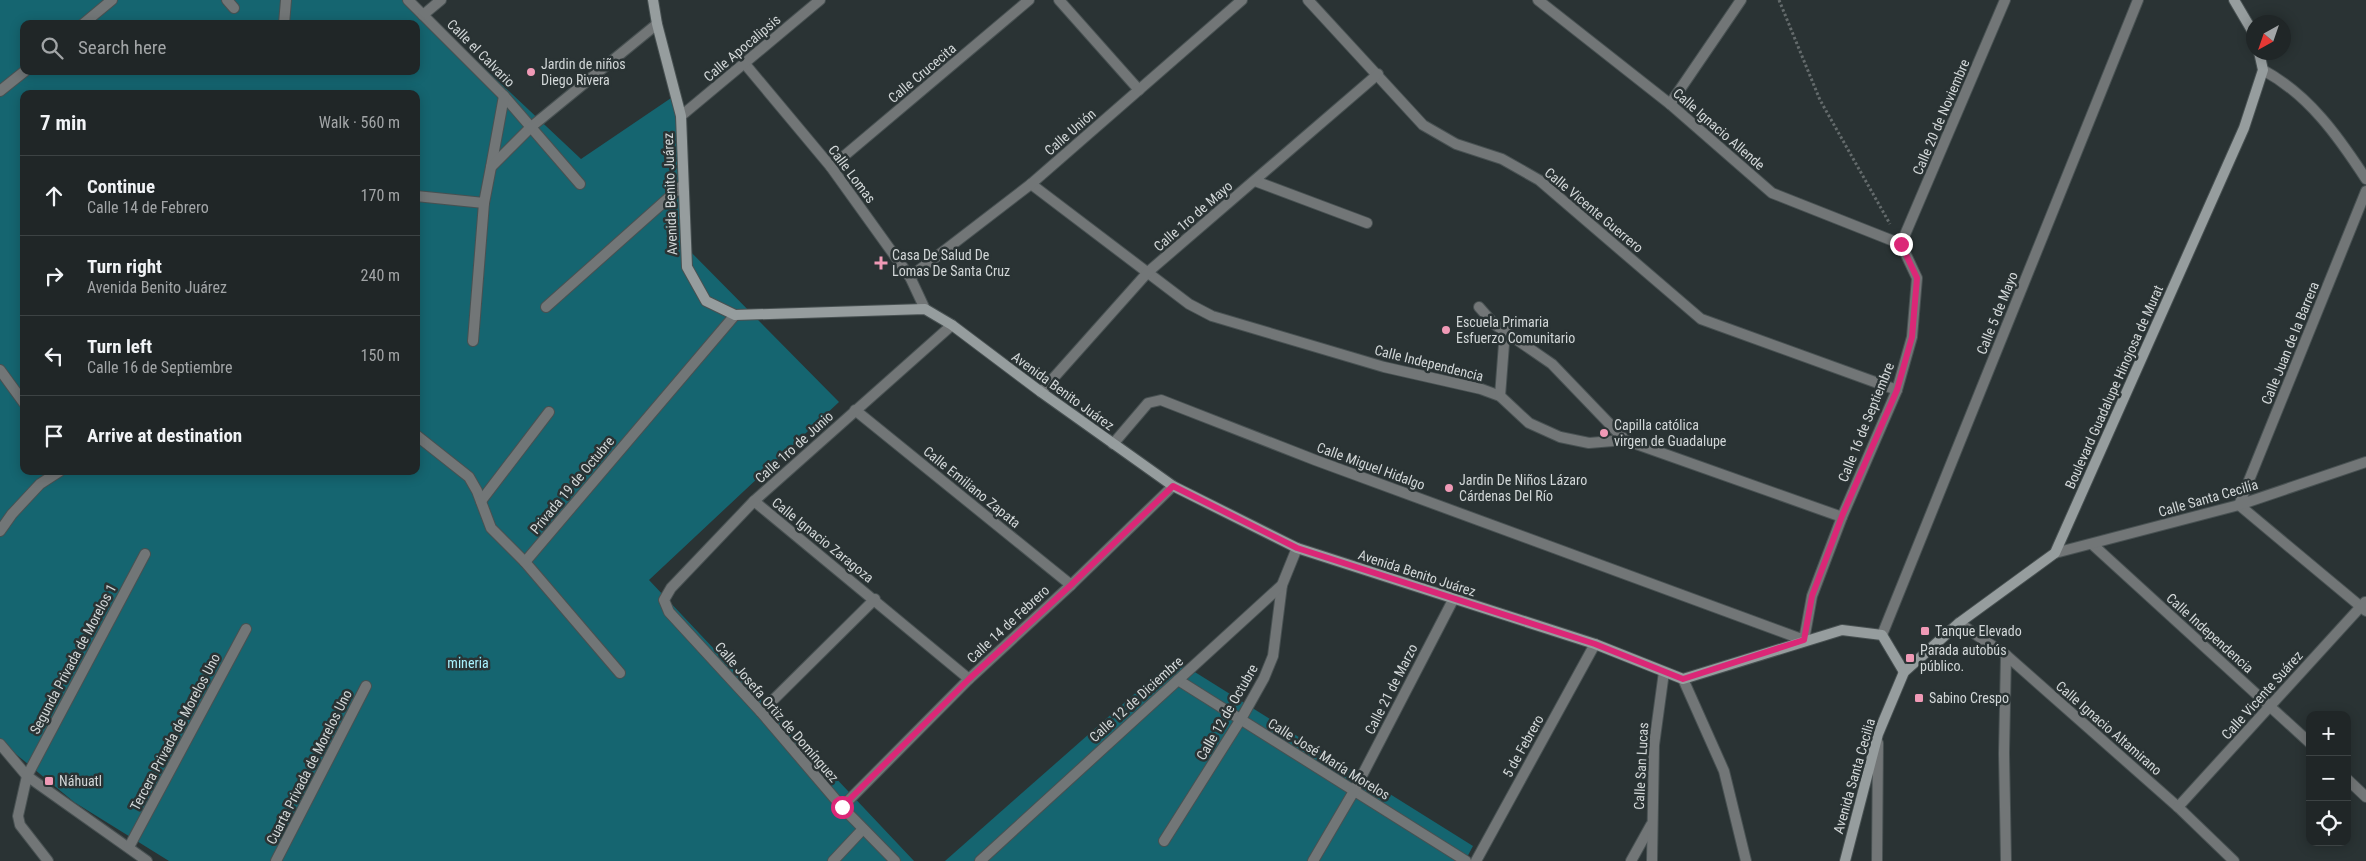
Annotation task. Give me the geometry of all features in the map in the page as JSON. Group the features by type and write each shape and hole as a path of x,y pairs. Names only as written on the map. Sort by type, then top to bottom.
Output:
{"street":[{"path":"88,20 112,0"},
{"path":"227,0 234,8"},
{"path":"284,20 286,0"},
{"name":"Calle el Calvario","path":"408,0 504,96 580,184"},
{"path":"423,15 441,0"},
{"name":"Avenida Benito Juárez","path":"652,0 681,116 687,268 706,301 735,315 925,309 952,325 1041,392 1173,486 1297,548 1453,600 1595,644 1683,679"},
{"name":"Calle Apocalipsis","path":"681,116 820,0"},
{"name":"Calle Crucecita","path":"832,167 1029,0"},
{"path":"1060,0 1139,90"},
{"name":"Calle Unión","path":"910,277 1031,184 1242,0"},
{"name":"Calle Vicente Guerrero","path":"1308,0 1423,125 1456,144 1502,159 1539,180 1701,319 1897,390"},
{"path":"1670,104 1740,0"},
{"name":"Calle 20 de Noviembre","path":"1901,244 2005,0"},
{"name":"Calle 5 de Mayo","path":"1882,635 2138,0"},
{"path":"2234,0 2246,20"},
{"name":"Calle Ignacio Allende","path":"1541,1 1670,104 1772,193 1901,244"},
{"path":"491,167 531,127 657,24"},
{"path":"2261,60 2263,70 2284,81 2316,111 2342,142 2366,179"},
{"name":"Calle Lomas","path":"745,64 832,167 910,277 925,309"},
{"name":"Boulevard Guadalupe Hinojosa de Murat","path":"1904,672 1959,623 2055,553 2244,128 2263,70"},
{"name":"Calle 1ro de Mayo","path":"1041,392 1148,272 1378,74"},
{"path":"0,91 20,75"},
{"path":"473,341 484,204 504,96"},
{"path":"1255,181 1367,223"},
{"name":"Calle Independencia","path":"1031,184 1190,304 1212,316 1384,367 1481,389 1500,396 1529,423 1560,437 1589,443 1625,440 1842,516"},
{"path":"546,307 684,185"},
{"name":"Calle Juan de la Barrera","path":"2239,505 2366,191"},
{"path":"420,196 484,204"},
{"name":"Calle 16 de Septiembre","path":"1804,640 1812,596 1842,516 1897,390 1912,337 1917,278 1901,244"},
{"path":"1479,307 1494,324 1552,364 1625,440"},
{"name":"Privada 19 de Octubre","path":"525,562 735,315"},
{"name":"Calle 1ro de Junio","path":"664,600 671,588 754,501 952,325"},
{"path":"1500,396 1505,332"},
{"path":"0,370 20,398"},
{"name":"Calle Miguel Hidalgo","path":"1113,444 1148,403 1161,400 1315,460 1804,640"},
{"name":"Calle Emiliano Zapata","path":"855,410 1071,585"},
{"path":"481,501 549,412"},
{"path":"420,438 469,477 481,501 491,528 525,562 620,673"},
{"name":"Calle Santa Cecilia","path":"2055,553 2239,505 2366,462"},
{"path":"0,531 12,514 40,484 54,475"},
{"name":"Calle 14 de Febrero","path":"842,807 969,679 1071,585 1173,486"},
{"name":"Calle Ignacio Zaragoza","path":"754,501 875,599 969,679"},
{"path":"2239,505 2364,606"},
{"name":"Calle Independencia","path":"2092,544 2306,739"},
{"name":"Calle 12 de Diciembre","path":"980,861 1282,584 1297,548"},
{"name":"Segunda Privada de Morelos 1","path":"48,861 20,825 18,816 27,776 145,554"},
{"name":"Calle 12 de Octubre","path":"1164,841 1241,719 1264,678 1272,656 1282,584"},
{"name":"Calle Ignacio Zaragoza","path":"761,712 875,599"},
{"name":"Calle Josefa Ortiz de Domínguez","path":"664,600 670,612 761,712 842,807 895,861"},
{"name":"Calle 21 de Marzo","path":"1313,861 1354,791 1453,600"},
{"name":"Calle Vicente Suárez","path":"2178,807 2364,606"},
{"name":"Calle Ignacio Altamirano","path":"1959,623 2006,655 2178,807 2234,861"},
{"name":"Tercera Privada de Morelos Uno","path":"129,848 246,629"},
{"path":"1746,861 1724,771 1683,679 1804,640 1842,630 1882,635 1904,672"},
{"name":"5 de Febrero","path":"1476,861 1595,644"},
{"path":"2006,655 2004,753 2006,861"},
{"name":"Calle San Lucas","path":"1652,861 1654,745 1664,672"},
{"name":"Avenida Santa Cecilia","path":"1845,861 1878,734 1904,672"},
{"name":"Calle José María Morelos","path":"1178,680 1466,861"},
{"name":"Cuarta Privada de Morelos Uno","path":"276,861 366,686"},
{"path":"1877,861 1878,734"},
{"path":"0,744 27,776 78,815 147,861"},
{"path":"2351,783 2366,797"},
{"path":"1631,861 1652,823"},
{"path":"832,861 864,830"}],"path":[{"path":"1779,0 1820,100 1901,244"}],"green space":[{"name":"mineria","path":"0,0 412,0 581,159 677,94 681,242 839,402 649,580 914,861 169,861 74,802 0,741"},
{"path":"1174,659 1473,846 1465,861 945,861"}],"place":[{"name":"Jardin de niños Diego Rivera","path":"531,72"},
{"name":"Casa De Salud De Lomas De Santa Cruz","path":"881,263"},
{"name":"Escuela Primaria Esfuerzo Comunitario","path":"1446,330"},
{"name":"Capilla católica virgen de Guadalupe","path":"1604,433"},
{"name":"Jardin De Niños Lázaro Cárdenas Del Río","path":"1449,488"},
{"name":"Tanque Elevado","path":"1925,631"},
{"name":"Parada autobús público.","path":"1910,658"},
{"name":"Sabino Crespo","path":"1919,698"},
{"name":"Náhuatl","path":"49,781"}],"route":[{"path":"842,807 969,679 1071,585 1173,486 1297,548 1453,600 1595,644 1683,679 1804,640 1812,596 1842,516 1897,390 1912,337 1917,278 1901,244"}]}
